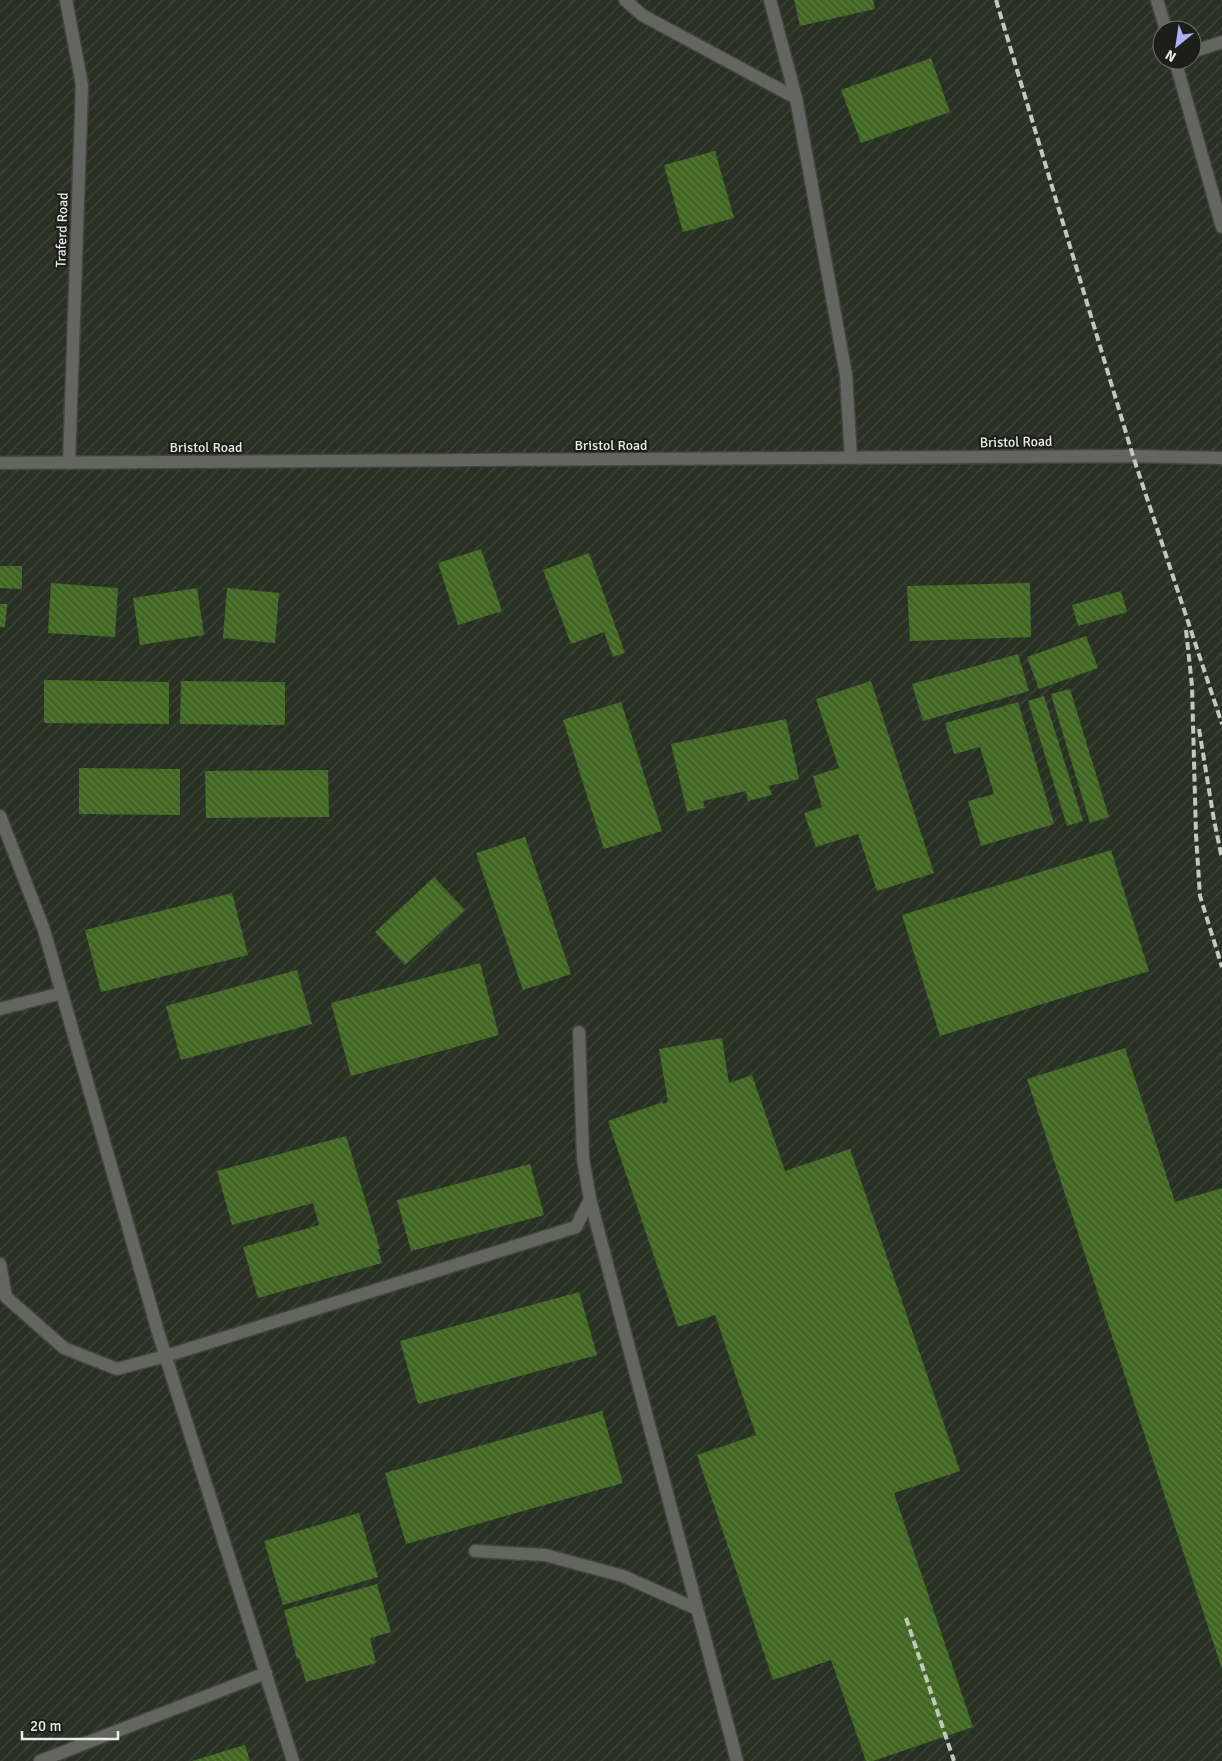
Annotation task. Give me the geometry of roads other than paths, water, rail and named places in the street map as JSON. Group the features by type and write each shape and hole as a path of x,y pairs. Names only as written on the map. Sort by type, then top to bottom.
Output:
{"street":[{"name":"Traferd Road","path":"66,0 82,85 69,462"},
{"path":"625,0 642,15 796,98"},
{"path":"770,0 796,98 846,375 851,458"},
{"path":"1157,0 1163,20"},
{"path":"1202,49 1222,42"},
{"path":"1178,70 1222,227"},
{"name":"Bristol Road","path":"0,464 69,462 1124,456 1222,458"},
{"path":"0,816 44,930 166,1356 293,1761"},
{"path":"0,1009 62,993"},
{"path":"579,1032 584,1159 590,1199 737,1761"},
{"path":"0,1264 6,1297 64,1348 117,1369 166,1356 576,1227 590,1199"},
{"path":"475,1551 545,1555 623,1576 697,1609"},
{"path":"40,1761 266,1673"}],"railway":[{"path":"996,0 1133,456 1222,724"},
{"path":"1186,630 1192,686 1196,835 1200,896 1222,967"},
{"path":"1199,729 1222,859"},
{"path":"906,1618 954,1761"}]}
